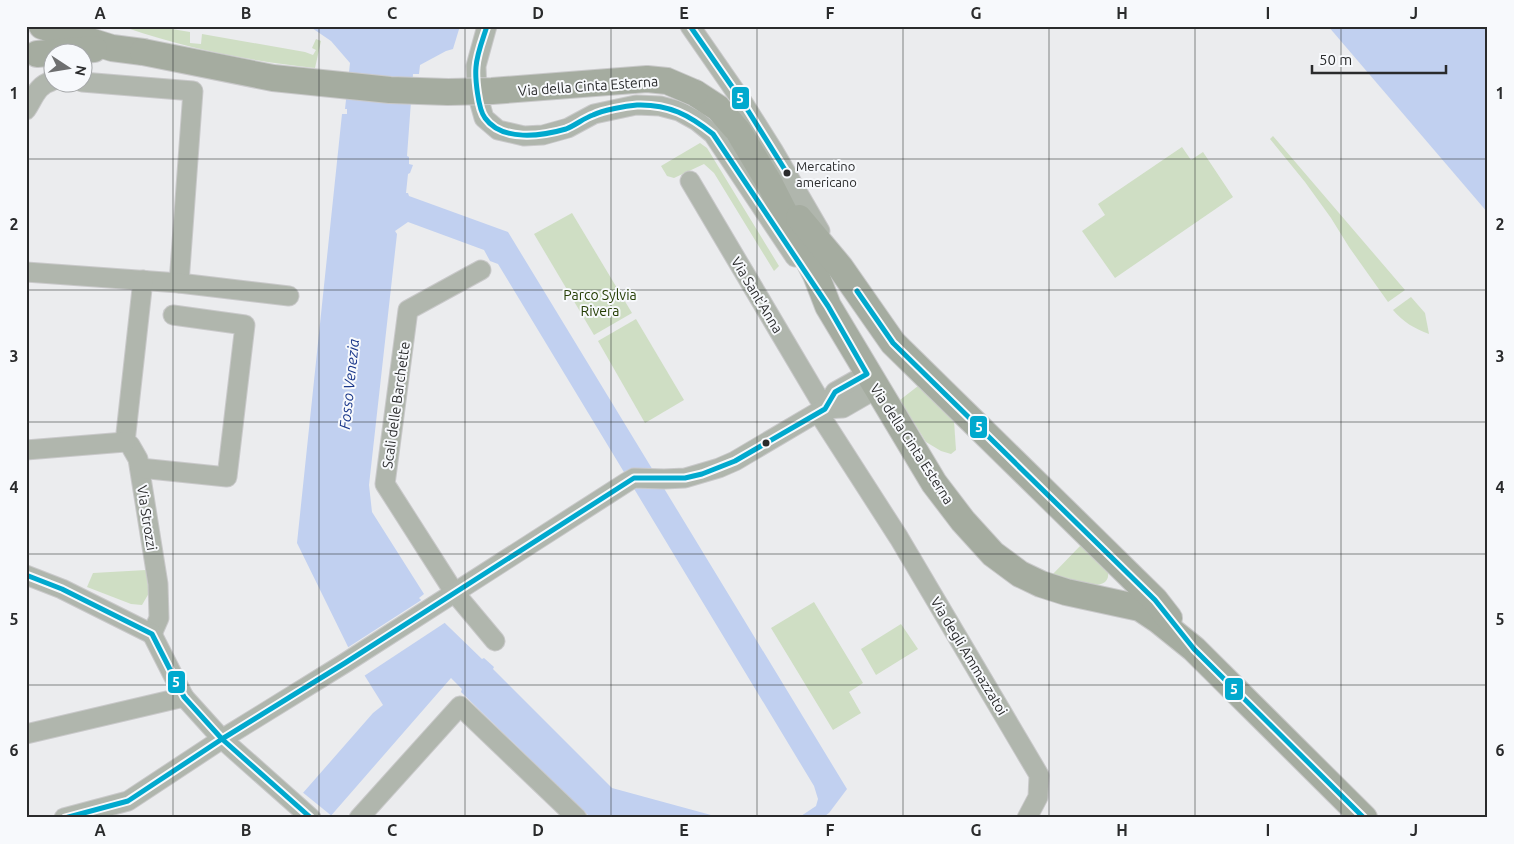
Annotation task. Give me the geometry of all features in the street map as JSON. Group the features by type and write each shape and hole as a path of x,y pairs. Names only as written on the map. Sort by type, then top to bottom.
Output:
{"main road":[{"path":"32,61 39,41 35,26"},
{"path":"42,26 112,48"},
{"path":"32,61 55,51 112,48"},
{"name":"Via della Cinta Esterna","path":"112,48 143,52 273,78 353,87 483,92 530,90 647,79 666,81 695,93 711,103 729,119 738,131 770,184 816,276 828,306 934,484 963,521 993,554 1020,574 1041,584 1066,592 1140,608 1158,620 1194,650 1364,818"},
{"name":"Via della Cinta Esterna","path":"770,184 840,266 893,343 1155,600 1194,650"},
{"path":"1098,598 1110,592 1117,581 1119,565"}],"street":[{"name":"Via della Cinta Esterna","path":"487,26 476,66 477,93 484,118 498,130 524,136 543,136 568,128 594,114 636,105 660,106 679,111 697,121 714,134 828,306"},
{"name":"Via della Cinta Esterna","path":"690,26 773,150 840,266"},
{"path":"92,83 193,91 180,283"},
{"path":"26,110 42,86"},
{"name":"Via Sant'Anna","path":"690,181 822,410 899,538"},
{"name":"Scali delle Barchette","path":"454,592 385,484 408,310 481,270"},
{"path":"26,272 180,283 289,296"},
{"path":"26,450 125,442 143,280"},
{"path":"140,468 227,477 245,325 172,315"},
{"path":"64,818 128,801 222,739 634,478 664,480 685,478 719,468 822,410 835,392 872,381"},
{"name":"Via Strozzi","path":"125,442 134,450 140,468 158,584 159,618 152,634"},
{"name":"Via degli Ammazzatoi","path":"899,538 1039,775 1038,796 1027,818"},
{"path":"26,576 62,590 152,634 184,697 222,739 310,818"},
{"path":"454,592 494,641"},
{"path":"26,734 184,697"},
{"path":"359,818 460,706 577,818"}],"green space":[{"path":"128,26 154,26 190,32 190,43 201,44 202,34 313,55 316,50 312,48 316,39 321,41 315,68 243,58 196,48 127,28"},
{"path":"1273,136 1405,290 1388,302 1305,182 1270,139"},
{"path":"700,143 707,148 779,266 774,271 714,173 704,164 674,178 667,176 661,166"},
{"path":"1182,147 1191,160 1203,152 1233,197 1115,278 1082,231 1105,215 1098,204"},
{"name":"Parco Sylvia Rivera","path":"572,213 632,313 594,335 534,234"},
{"path":"1411,297 1425,313 1429,334 1410,325 1393,310"},
{"name":"Parco Sylvia Rivera","path":"636,319 684,400 645,423 598,341"},
{"path":"918,386 954,421 956,450 951,454 941,451 926,442 900,400"},
{"path":"1081,545 1108,571 1107,579 1103,583 1095,585 1086,584 1052,575"},
{"path":"146,570 149,593 142,605 131,604 87,587 93,573"},
{"path":"814,602 863,683 849,692 861,713 833,730 771,628"},
{"path":"901,624 918,649 876,675 861,649"}],"water":[{"name":"Fosso Venezia","path":"309,26 460,26 453,49 420,65 419,74 413,74 407,156 409,157 409,164 413,165 408,174 406,193 409,196 508,232 847,789 829,813 822,818 798,818 816,806 818,799 814,786 498,264 490,261 484,250 408,222 395,231 397,234 369,485 372,512 424,594 419,598 482,659 484,658 494,667 493,669 612,788 722,818 591,818 461,692 462,689 451,678 329,818 281,818 373,713 383,705 353,657 297,543 342,114 347,114 347,109 345,109 350,63 331,41"},
{"path":"1328,26 1488,26 1488,213"}],"pier":[{"path":"423,599 446,622 364,676 347,648"},
{"path":"301,791 333,817 287,818 282,813"}],"transit line":[{"name":"5","path":"65,818 128,801 222,739 345,663 634,478 685,478 702,474 735,461 825,409 835,392 867,374 828,306 713,134 687,116 659,106 648,105 621,107 603,111 566,129 546,134 523,135 501,131 492,126 480,108 476,72 479,51 487,26"},
{"name":"5","path":"690,26 742,101 787,173"},
{"name":"5","path":"857,291 893,343 1155,600 1194,649 1364,818"},
{"name":"5","path":"26,575 62,589 152,634 184,697 222,739 311,818"}],"place":[{"name":"Mercatino americano","path":"787,173"}]}
